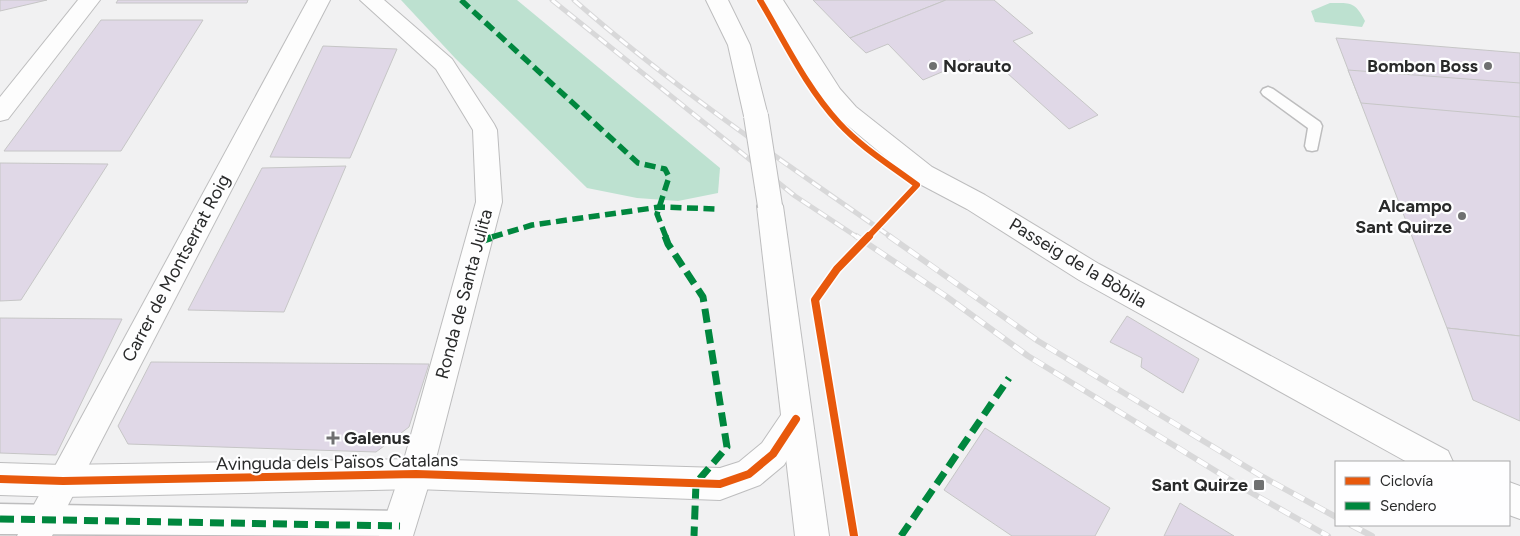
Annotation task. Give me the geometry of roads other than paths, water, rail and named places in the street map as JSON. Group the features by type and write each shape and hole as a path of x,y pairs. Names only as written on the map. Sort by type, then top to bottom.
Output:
{"street":[{"path":"0,113 89,0"},
{"name":"Carrer de Montserrat Roig","path":"38,528 319,0"},
{"name":"Ronda de Santa Julita","path":"371,0 444,64 484,130 489,202 416,474 398,531"},
{"path":"716,0 739,45 756,116 770,206 812,536"},
{"name":"Passeig de la Bòbila","path":"772,0 832,95 848,113 923,174 976,202 1088,272 1435,461"},
{"name":"Avinguda dels Països Catalans","path":"0,479 63,481 416,474 720,484 749,474 773,454 786,437 796,419"},
{"path":"0,519 38,528 398,531"}],"lane":[{"path":"1268,92 1315,126 1312,146"}],"railway":[{"path":"552,0 795,196 857,237"},
{"path":"574,0 689,93 769,152 891,237"},
{"path":"856,236 947,297 1028,356 1250,492 1328,536"},
{"path":"889,236 1038,341 1263,477 1335,516"},
{"path":"1353,526 1372,536"}],"place":[{"name":"Norauto","path":"933,66"},
{"name":"Bombon Boss","path":"1488,66"},
{"name":"Alcampo Sant Quirze","path":"1462,216"},
{"name":"Galenus","path":"333,438"},
{"name":"Sant Quirze","path":"1259,485"}]}
